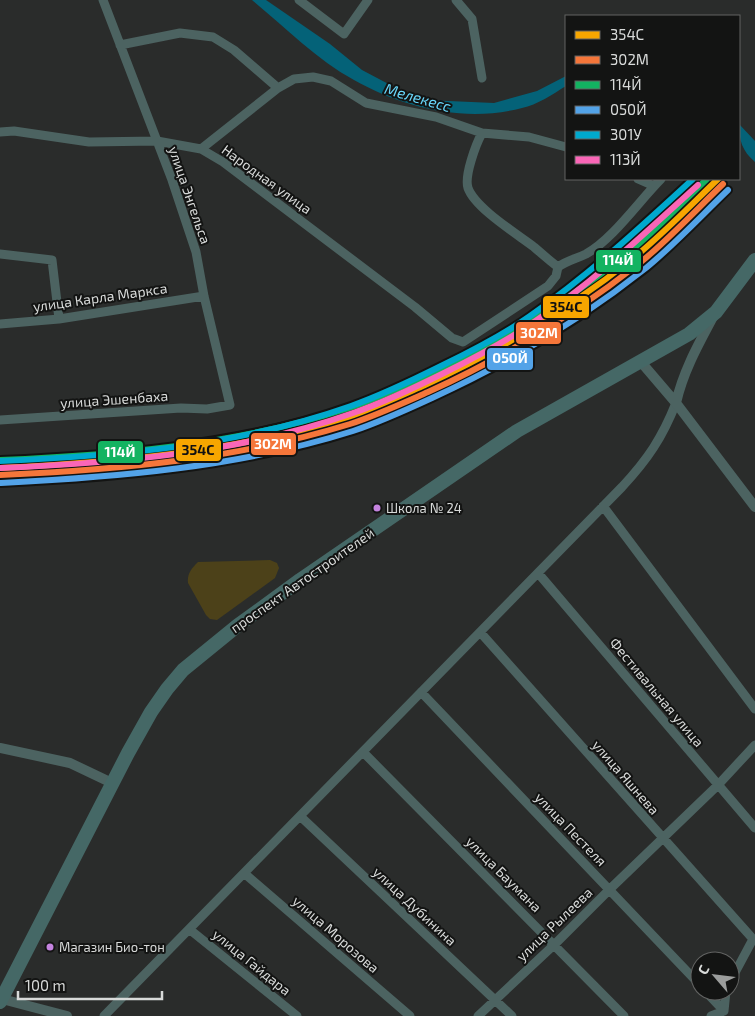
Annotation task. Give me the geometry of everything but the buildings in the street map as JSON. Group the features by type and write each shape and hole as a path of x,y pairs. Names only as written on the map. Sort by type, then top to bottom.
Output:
{"highway":[{"name":"проспект Автостроителей","path":"1,1001 112,783 152,712 167,689 183,670 292,585 517,431 689,334 716,312 755,260"}],"street":[{"name":"улица Энгельса","path":"103,0 157,141 196,252 204,296 230,405"},
{"path":"299,0 344,34 368,0"},
{"path":"456,0 472,19 482,78"},
{"path":"120,45 180,32 213,37 234,50 278,88"},
{"path":"201,148 278,88 294,80 313,77 331,81 366,103 436,117 482,132 530,137 565,148"},
{"name":"Народная улица","path":"0,132 14,131 89,142 157,141 201,148 231,168 415,307 452,338 463,342 548,286 556,276 558,267"},
{"path":"482,132 475,145 469,168 468,188 479,203 504,226 558,267 569,260 586,254 616,230 660,180"},
{"path":"640,180 654,186"},
{"path":"0,254 52,260 59,319"},
{"name":"улица Карла Маркса","path":"0,324 59,319 204,296"},
{"path":"104,1016 604,506 645,461 666,428 694,352 716,312"},
{"path":"641,362 676,403 755,507"},
{"name":"улица Эшенбаха","path":"0,420 230,405"},
{"path":"604,506 755,709"},
{"name":"Фестивальная улица","path":"538,573 755,828"},
{"name":"улица Яшнева","path":"480,632 753,939 740,963"},
{"name":"улица Пестеля","path":"422,692 690,974"},
{"name":"улица Рылеева","path":"478,1016 555,944 718,785 755,745"},
{"path":"0,748 70,763 112,783"},
{"name":"улица Баумана","path":"363,752 555,944 624,1016"},
{"name":"улица Дубинина","path":"300,816 512,1016"},
{"name":"улица Морозова","path":"244,873 410,1016"},
{"name":"улица Гайдара","path":"189,929 298,1016"},
{"path":"1,1001 66,1016"},
{"path":"714,1001 724,1011"},
{"path":"724,1011 725,1001"},
{"path":"711,1016 724,1011"}],"shaded area":[{"path":"270,560 277,563 279,568 275,578 217,620 210,619 206,615 188,583 190,572 198,562"}],"water":[{"name":"Мелекесс","path":"252,0 266,0 330,44 362,70 396,88 426,100 494,103 537,91 565,77 565,87 545,99 522,108 479,114 457,113 414,105 373,90 340,72 314,53"},
{"path":"740,125 755,141 755,162 747,154 742,145"}],"transit line":[{"name":"301У","path":"0,461 133,452 221,440 308,420 374,397 409,382 476,348 530,316 594,267 692,180"},
{"name":"114Й","path":"0,460 131,451 218,440 304,421 375,399 478,351 558,304 633,249 706,180"},
{"name":"354С","path":"0,468 132,458 219,447 305,429 367,410 453,372 508,343 561,310 636,256 717,180"},
{"name":"302М","path":"0,475 133,466 221,454 307,436 380,413 484,364 565,317 641,262 673,234 723,184"},
{"name":"113Й","path":"0,468 134,459 223,447 310,427 377,404 469,361 556,307 639,239 698,185"},
{"name":"050Й","path":"1,483 134,473 223,462 310,443 383,420 461,385 543,340 595,306 646,268 678,240 728,190"}],"place":[{"name":"Школа № 24","path":"377,508"},
{"name":"Магазин Био-тон","path":"50,947"}]}
